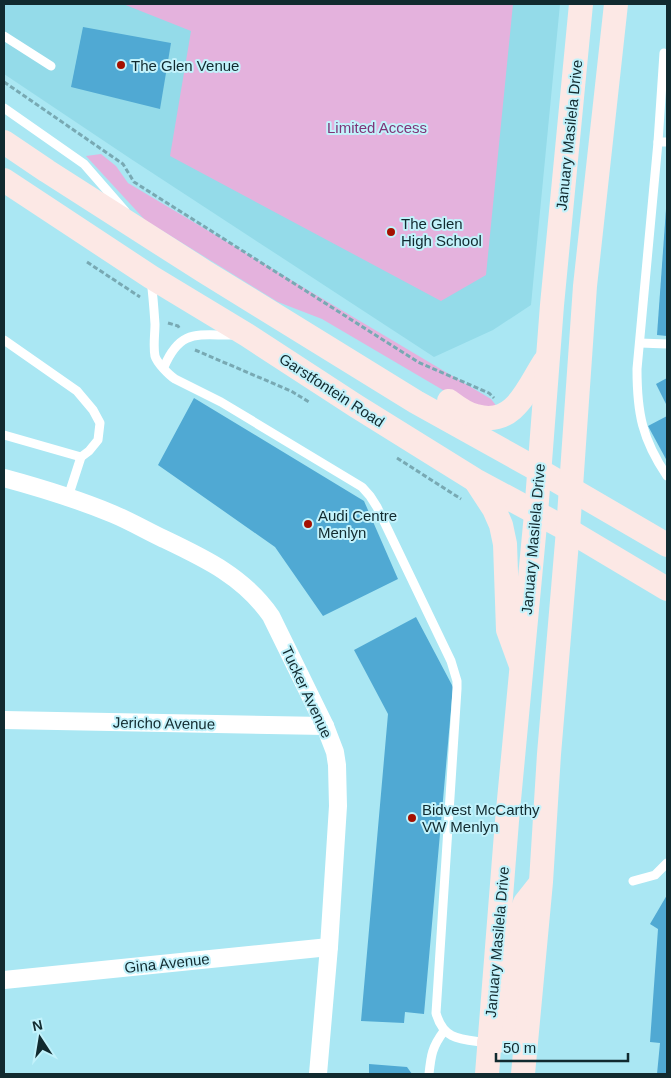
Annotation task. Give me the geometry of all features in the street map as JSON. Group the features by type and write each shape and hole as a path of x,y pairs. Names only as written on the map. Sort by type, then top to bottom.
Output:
{"main road":[{"name":"January Masilela Drive","path":"487,1074 507,821 540,471 552,305 582,4"},
{"path":"576,60 588,4"},
{"path":"523,1074 541,882 549,754 568,530 584,286 616,4"},
{"path":"4,142 142,232 416,402 570,488 667,545"},
{"name":"Garstfontein Road","path":"4,180 151,277 247,335 356,406 476,480 568,530 667,589"},
{"path":"416,402 440,397 482,418 500,416 520,402 548,357"},
{"path":"476,480 494,509 501,525 505,544 508,630 522,667"},
{"path":"489,1044 502,1040 506,1033 519,918 525,903 541,882"},
{"path":"529,1010 532,1074"}],"street":[{"name":"Tucker Avenue","path":"4,478 68,497 114,514 171,542 218,567 243,584 271,616 325,726 335,752 338,787 329,947 318,1074"},
{"name":"Jericho Avenue","path":"4,720 325,726"},
{"name":"Gina Avenue","path":"4,980 329,947"}],"lane":[{"path":"4,36 51,66"},
{"path":"664,53 663,142 637,378 639,413 643,428 650,446 667,476"},
{"path":"4,108 84,164 142,232"},
{"path":"151,277 156,357 159,363 175,380 221,402 362,487 377,507 451,661 457,689 436,1000 438,1019 444,1031 454,1037 489,1044"},
{"path":"164,367 176,345 186,338 247,335"},
{"path":"4,340 77,391 93,410 100,423 98,440 81,457 68,497"},
{"path":"640,343 667,344"},
{"path":"4,435 81,457"},
{"path":"633,881 655,875 667,863"},
{"path":"429,1074 431,1054 436,1042 444,1031"}],"path":[{"path":"4,82 123,164 134,182 418,362 489,393 508,412"},
{"path":"84,260 141,298 148,316 178,326 192,349 291,390 316,406"},
{"path":"392,454 467,502"}],"shaded area":[{"name":"The Glen High School","path":"4,4 560,4 531,305 493,330 434,357 4,74"}],"green space":[{"name":"Limited Access","path":"123,4 513,4 486,275 441,301 170,156 191,31"},
{"path":"101,154 116,166 128,183 491,399 498,408 482,413 322,319 278,302 145,220 86,156"}],"building":[{"name":"The Glen Venue","path":"83,27 171,43 160,109 71,87"},
{"path":"667,209 667,336 657,335"},
{"path":"667,378 667,406 656,384"},
{"name":"Audi Centre Menlyn","path":"194,398 364,501 398,579 323,616 275,547 158,465"},
{"path":"667,416 667,461 648,426"},
{"path":"416,617 453,687 424,1014 405,1012 404,1023 361,1021 388,714 354,650"},
{"path":"667,895 667,1074 657,1074 660,1043 650,1042 658,929 650,924"},
{"path":"369,1064 407,1067 412,1074 369,1074"}],"place":[{"name":"The Glen Venue","path":"121,65"},
{"name":"The Glen High School","path":"391,232"},
{"name":"Audi Centre Menlyn","path":"308,524"},
{"name":"Bidvest McCarthy VW Menlyn","path":"412,818"}]}
